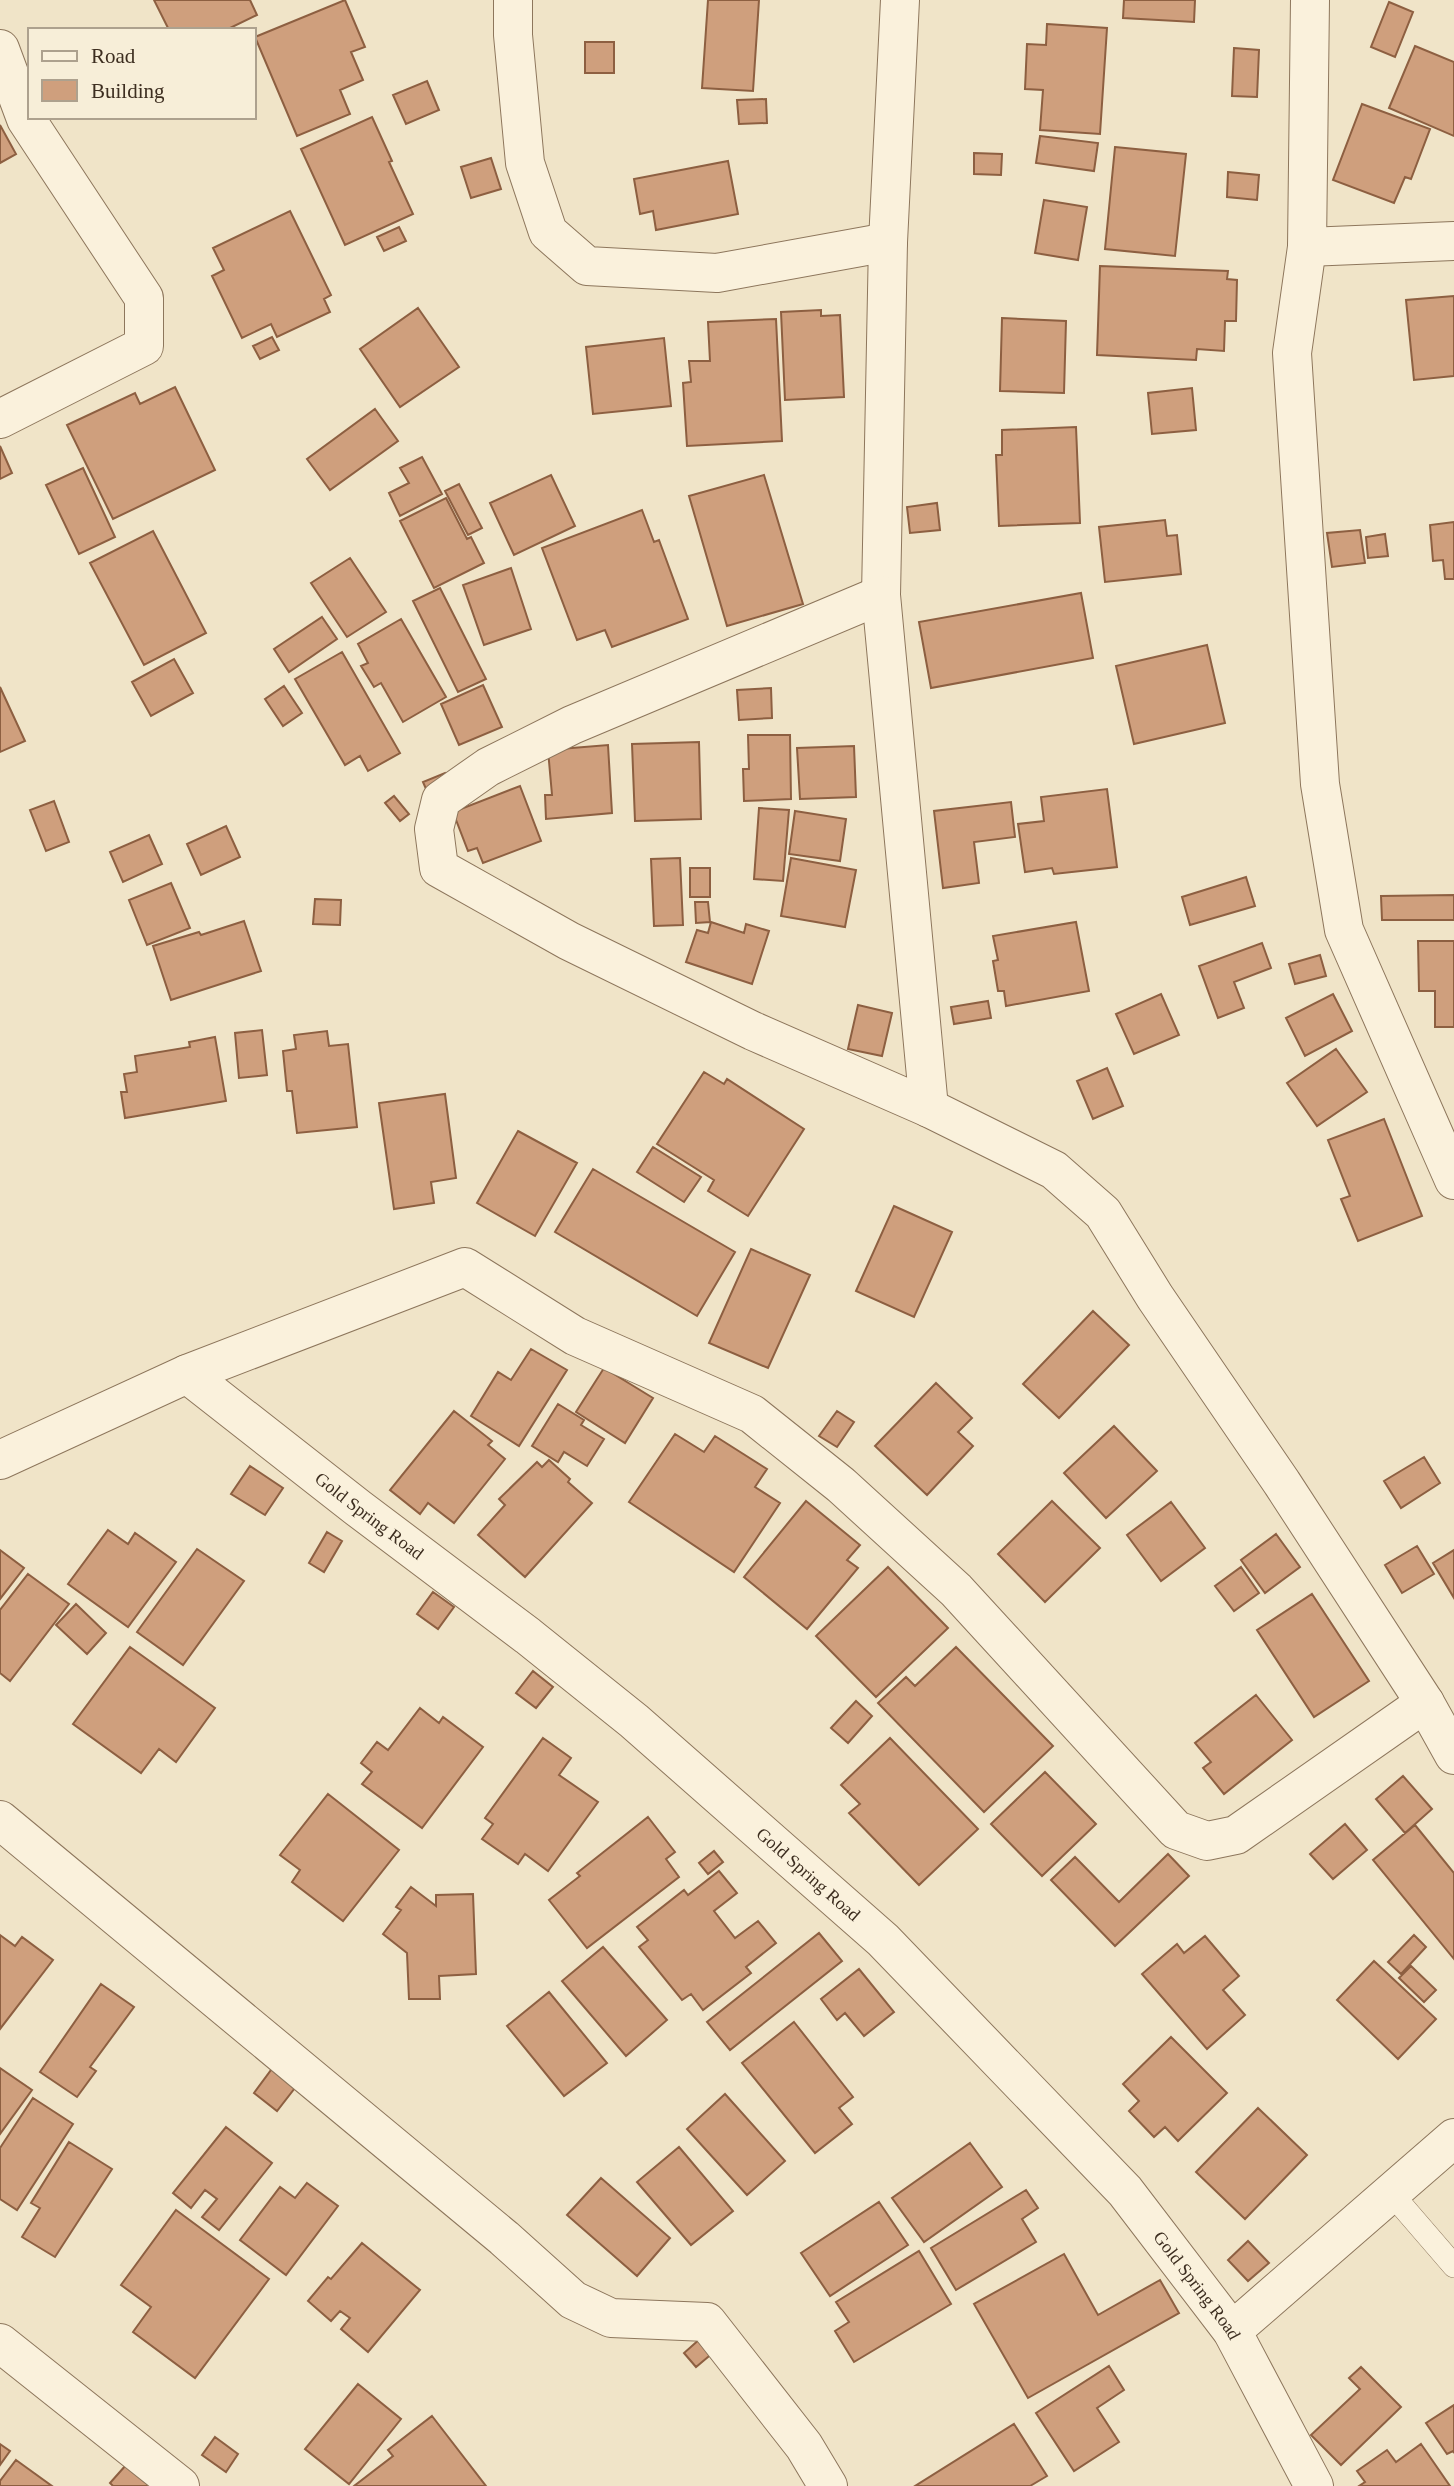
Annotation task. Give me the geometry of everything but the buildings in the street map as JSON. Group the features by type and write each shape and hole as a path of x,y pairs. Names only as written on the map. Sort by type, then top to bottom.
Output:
{"street":[{"path":"513,0 513,35 525,163 548,232 587,266 718,273 888,242"},
{"path":"900,0 888,242 881,595 929,1108"},
{"path":"1310,0 1307,247 1292,353 1320,784 1344,930 1454,1180"},
{"path":"0,49 26,118 144,298 144,345 0,419"},
{"path":"1307,247 1454,241"},
{"path":"881,595 572,725 488,767 441,800 434,829 439,869 569,941 741,1026 929,1108 1054,1170 1103,1213 1425,1703 1454,1755"},
{"path":"0,1460 187,1374 465,1267 575,1336 752,1414 841,1485 956,1590 1176,1830 1207,1842 1236,1835 1425,1703"},
{"name":"Gold Spring Road","path":"187,1374 528,1636 634,1721 883,1940 1125,2190 1232,2331 1314,2486"},
{"path":"0,1820 504,2238 573,2300 611,2318 706,2322 804,2446 828,2486"},
{"path":"1232,2331 1454,2138"},
{"path":"0,2343 180,2486"}],"lane":[{"path":"1391,2193 1454,2266"}]}
